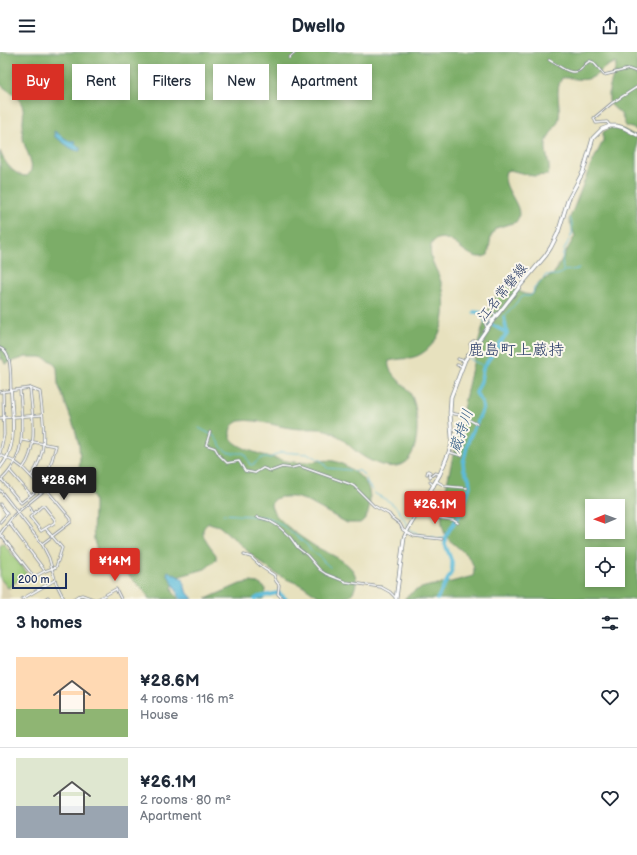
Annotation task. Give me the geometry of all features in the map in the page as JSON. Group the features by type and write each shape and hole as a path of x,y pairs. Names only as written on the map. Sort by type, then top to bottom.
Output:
{"main road":[{"path":"610,126 624,128 637,135"},
{"name":"江名常磐線","path":"397,599 403,544 408,529 434,486 449,452 452,438 450,413 451,397 464,361 471,348 487,328 488,322 495,317 552,247 568,200 582,172 593,138 602,129 610,126"}],"street":[{"path":"289,58 296,52"},
{"path":"549,60 563,69 573,72 578,71 590,61 593,62 604,75 629,69 637,72"},
{"path":"610,126 607,122 596,123 594,118 612,103 637,87"},
{"path":"491,311 495,317"},
{"path":"0,348 8,354 13,442 6,459 0,468"},
{"path":"458,359 464,361"},
{"path":"457,365 462,366"},
{"path":"23,468 28,460 33,442 30,388"},
{"path":"31,476 38,465 44,444 40,392 30,388 1,392 4,435 0,454 23,468 41,487"},
{"path":"20,389 22,440 20,450 10,470 1,480 21,503 45,484 56,446 22,440"},
{"path":"450,413 460,415 476,424"},
{"path":"0,418 42,416"},
{"path":"210,432 206,445 215,448 219,455 227,463 239,461 243,470 252,473 264,468 270,471 282,467 291,468 299,466 352,485 374,506 389,514 400,524 403,530 408,529 414,536 442,539"},
{"path":"449,452 462,456"},
{"path":"10,470 31,495"},
{"path":"427,474 428,471 430,472 430,477 435,473 440,474"},
{"path":"436,481 445,486 467,488"},
{"path":"430,482 434,486"},
{"path":"42,544 52,536 71,522 71,520 46,489 18,513 0,534 34,577 56,567 62,548 52,536 46,529"},
{"path":"0,490 42,544 49,558 55,580 63,599"},
{"path":"419,496 420,493 428,496"},
{"path":"0,504 7,514 0,522"},
{"path":"28,504 33,513"},
{"path":"415,504 419,510 430,517 453,520 458,523"},
{"path":"44,506 55,522 46,529 40,531 30,516 44,506"},
{"path":"257,517 270,521 278,526 320,570 326,574 343,581 382,588 390,592 397,599"},
{"path":"9,522 45,571"},
{"path":"244,555 251,557 263,568 274,575 279,585 278,594 281,599"},
{"path":"22,599 55,580"},
{"path":"98,599 116,589 121,599"},
{"path":"73,599 82,595 93,599"},
{"path":"106,595 108,599"},
{"path":"45,599 48,597 49,599"}],"shaded area":[{"path":"0,537 28,573 8,591 13,599 0,599"}],"green space":[{"path":"0,52 637,52 637,130 626,126 621,114 611,105 609,101 609,90 616,66 615,63 611,64 591,78 562,78 558,87 559,118 548,138 546,145 549,168 548,175 533,176 510,170 506,171 506,184 519,210 519,216 516,222 496,228 491,236 488,255 481,257 474,256 454,243 442,238 435,240 432,243 431,257 440,279 444,299 445,310 440,330 436,339 421,354 413,357 389,361 390,370 410,393 415,405 417,420 416,443 409,458 404,463 397,466 389,466 373,462 358,453 345,441 326,430 294,429 247,420 236,422 232,426 230,432 231,438 241,447 269,457 293,462 325,460 338,462 362,478 368,487 370,506 367,516 360,523 347,523 305,500 294,497 280,497 275,499 271,504 276,515 288,527 313,545 347,564 356,576 355,588 351,595 344,598 328,599 316,595 305,587 278,575 260,562 219,526 209,523 203,530 203,535 216,555 216,560 205,569 180,576 172,587 173,592 179,599 149,599 144,590 127,573 125,568 108,562 97,550 94,534 94,501 78,475 80,461 79,445 75,429 58,384 57,368 53,362 41,357 26,357 5,364 3,359 0,359 0,151 10,168 18,174 27,176 30,172 31,164 22,135 23,109 18,100 64,100 64,64 12,64 12,94 0,84"},
{"path":"612,127 624,130 637,137 637,599 404,599 415,591 432,585 473,576 473,564 446,536 442,525 442,519 445,493 479,338 489,310 495,298 506,283 524,294 532,295 540,281 553,275 575,236 569,220 590,167 603,141 603,132"},
{"path":"3,543 27,573 8,588 0,578 0,545"},
{"path":"250,582 258,583 265,588 266,591 263,599 206,599 240,584"}],"water":[{"path":"54,131 69,141 75,141 75,144 80,148 80,151 70,148 55,137"},
{"path":"168,571 183,579 186,591 193,599 180,599 167,574"}],"waterway":[{"path":"563,270 562,259 564,250 572,234 572,224 570,218"},
{"path":"504,317 522,296 530,296 533,293 534,288 546,275 557,275 563,271 579,269"},
{"path":"474,312 484,313 487,317 485,320 507,333"},
{"name":"蔵持川","path":"437,599 452,571 452,562 445,544 445,537 463,509 470,486 469,478 464,470 463,463 469,439 483,409 482,402 476,393 481,381 483,368 507,333 504,317"},
{"path":"484,366 469,359 490,330 488,329"},
{"path":"199,428 214,436 223,449 228,452 244,453 250,465 254,464 261,458 270,458 281,452 309,454 322,461 327,468 360,471 366,478 367,483 374,493 390,502 397,508 408,526"},
{"path":"223,514 265,517 274,520 307,545 311,551 319,556 330,567"},
{"path":"409,529 420,535 445,539"},
{"path":"255,599 278,593"},
{"path":"279,593 286,599"}],"district":[{"name":"鹿島町上蔵持","path":"516,349"}]}
